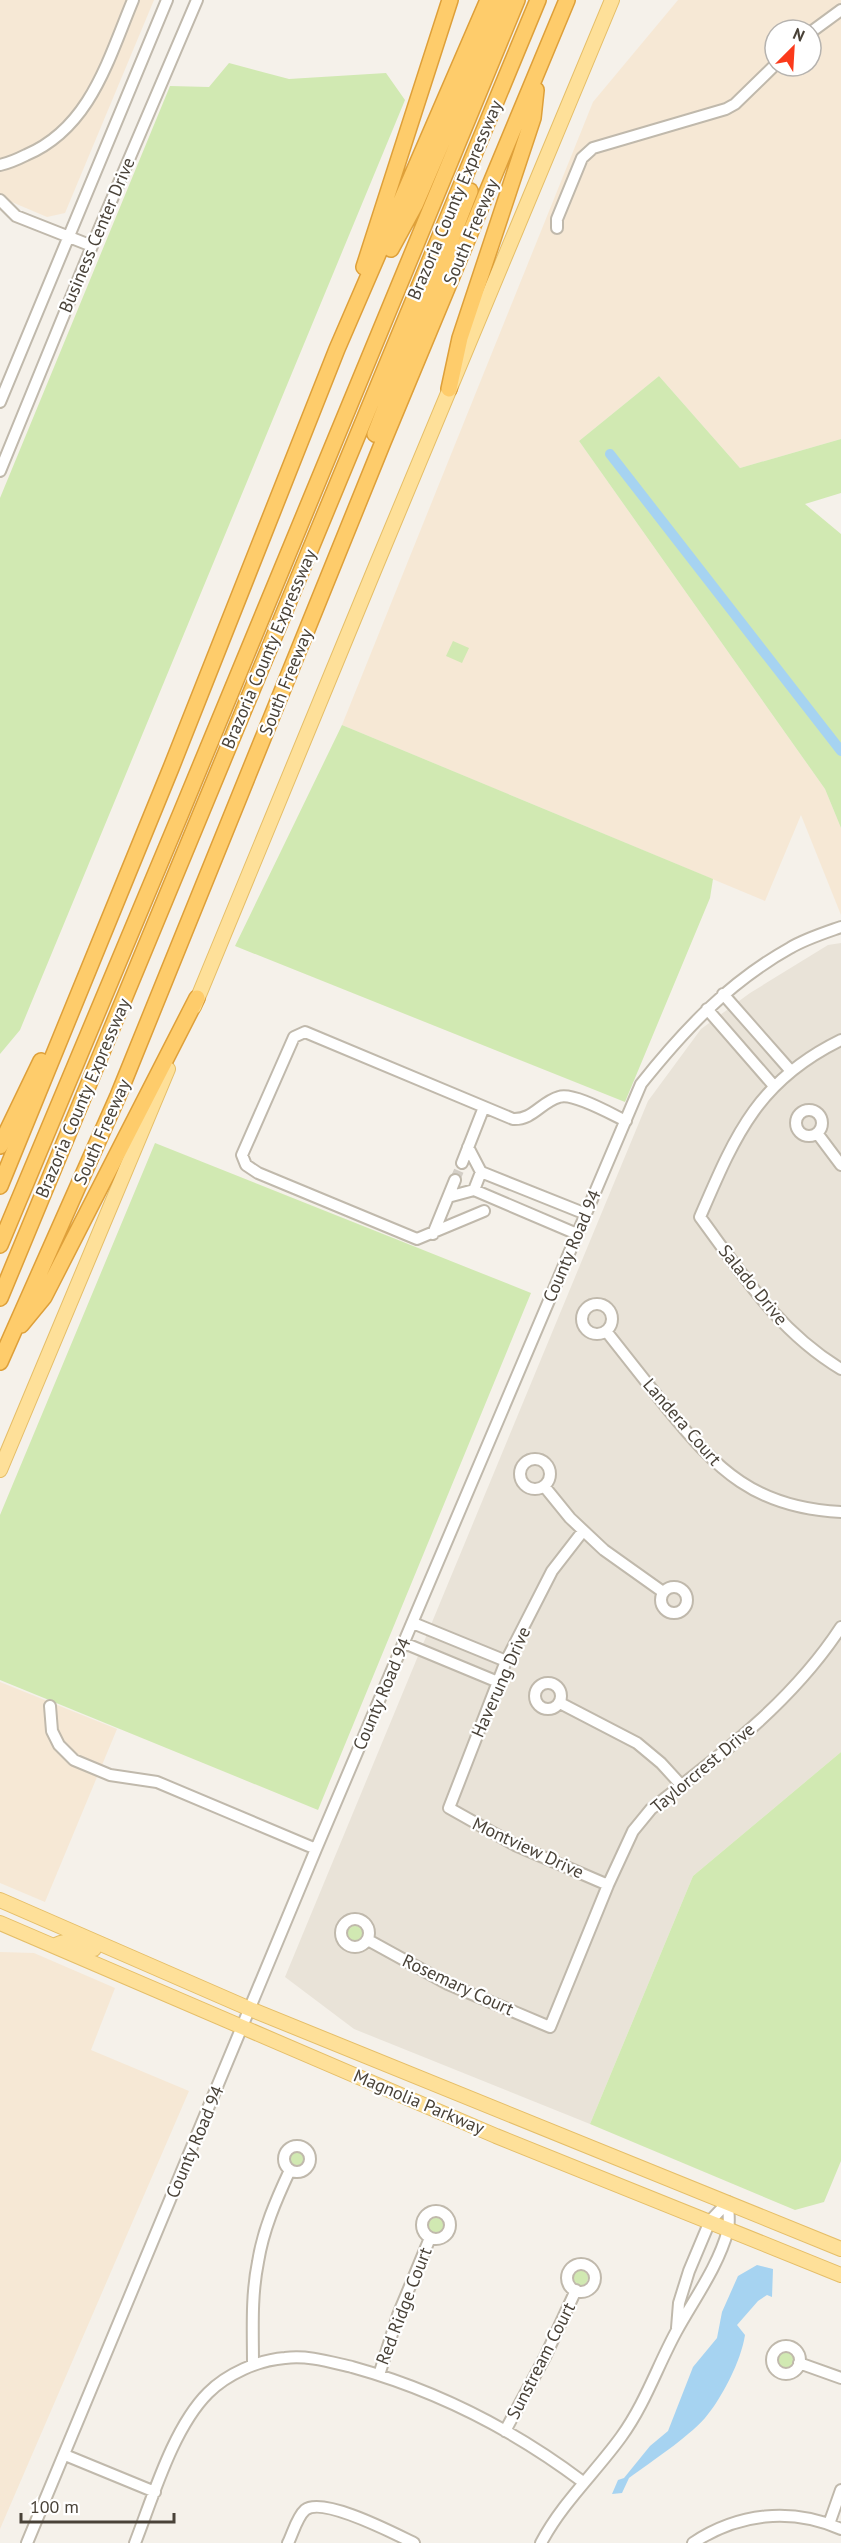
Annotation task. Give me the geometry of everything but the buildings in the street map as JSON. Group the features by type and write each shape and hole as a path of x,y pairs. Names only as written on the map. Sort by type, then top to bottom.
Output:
{"highway":[{"path":"337,350 450,0"},
{"path":"0,1185 337,350 488,0"},
{"path":"337,350 415,205 503,0"},
{"name":"Brazoria County Expressway","path":"0,1245 517,0"},
{"name":"Brazoria County Expressway","path":"0,1299 538,0"},
{"name":"South Freeway","path":"0,1362 118,1096 359,501 567,0"},
{"path":"359,501 360,472 519,70 524,34"},
{"path":"448,389 460,338 533,118 537,75"},
{"path":"0,1146 112,912"},
{"path":"10,1338 44,1297 197,998"}],"main road":[{"path":"0,1470 255,863 448,389 612,0"},
{"name":"Magnolia Parkway","path":"0,1900 250,2009 841,2249"},
{"name":"Magnolia Parkway","path":"0,1923 477,2127 841,2275"},
{"path":"54,1947 62,1942 71,1941 90,1948 126,1954"},
{"path":"477,2127 485,2104"}],"street":[{"path":"0,165 42,148 74,122 94,94 133,0"},
{"name":"Business Center Drive","path":"0,402 167,0"},
{"name":"Business Center Drive","path":"0,471 92,246 197,0"},
{"path":"823,23 841,10"},
{"path":"557,228 557,219 582,158 587,152 593,148 726,110 763,77"},
{"path":"0,200 16,216 92,246"},
{"name":"County Road 94","path":"27,2543 316,1849 641,1084 678,1038 723,994 792,946 841,927"},
{"path":"723,994 790,1070"},
{"path":"706,1009 774,1086 790,1070 841,1040"},
{"path":"484,1211 417,1239 258,1173 246,1165 242,1155 294,1037 305,1032 513,1119 523,1120 558,1096 570,1096 626,1121"},
{"name":"Salado Drive","path":"774,1086 762,1098 736,1137 700,1217 772,1313 809,1347 841,1369"},
{"path":"462,1163 484,1107"},
{"path":"817,1134 841,1165"},
{"path":"468,1147 481,1172 586,1214"},
{"path":"474,1190 481,1172"},
{"path":"433,1234 455,1180"},
{"path":"448,1197 474,1190 578,1234"},
{"name":"Landera Court","path":"606,1331 699,1448 733,1478 776,1500 797,1506 841,1512"},
{"path":"544,1486 583,1531 628,1568 663,1592"},
{"name":"Haverung Drive","path":"449,1808 506,1661 552,1571 583,1531"},
{"path":"413,1623 506,1661"},
{"name":"Taylorcrest Drive","path":"550,2026 608,1885 639,1822 651,1809 771,1712 816,1662 841,1627"},
{"path":"404,1643 498,1683"},
{"path":"560,1703 637,1743 656,1758 682,1785"},
{"path":"50,1706 52,1731 59,1745 74,1760 110,1775 157,1782 316,1849"},
{"name":"Montview Drive","path":"449,1808 514,1845 608,1885"},
{"name":"Rosemary Court","path":"368,1940 448,1984 550,2026"},
{"path":"253,2365 254,2292 257,2264 271,2213 290,2170"},
{"path":"677,2331 679,2303 710,2221 728,2202"},
{"path":"541,2543 561,2509 605,2458 641,2408 677,2331 702,2291 728,2229 728,2202"},
{"name":"Red Ridge Court","path":"379,2375 398,2315 430,2238"},
{"name":"Sunstream Court","path":"505,2431 545,2357 576,2290"},
{"path":"135,2543 182,2427 194,2408 209,2391 253,2365 286,2357 316,2358 379,2375 472,2413 558,2463 583,2482"},
{"path":"799,2363 841,2378"},
{"path":"65,2455 155,2492"},
{"path":"829,2524 841,2490"},
{"path":"288,2543 300,2518 313,2506 345,2513 414,2543"},
{"path":"693,2543 720,2528 743,2519 767,2515 794,2516 841,2529"}],"shaded area":[{"path":"0,0 154,0 65,213 47,217 0,197"},
{"path":"678,0 841,0 841,439 740,468 659,376 579,441 825,789 841,828 841,915 801,815 765,901 342,725 593,102"},
{"path":"841,943 841,1752 693,1876 590,2124 354,2029 285,1977 648,1101 701,1029 750,993 828,945"},
{"path":"0,1682 117,1729 45,1902 0,1883"},
{"path":"0,1952 34,1953 115,1988 91,2050 189,2091 0,2529"}],"green space":[{"path":"229,63 289,79 386,73 405,100 20,1030 0,1054 0,498 170,86 209,87"},
{"path":"659,376 740,468 841,439 841,493 805,504 841,534 841,828 825,789 579,441"},
{"path":"453,641 469,648 462,663 446,656"},
{"path":"342,725 713,879 710,898 625,1102 235,946"},
{"path":"155,1143 531,1293 318,1810 0,1680 0,1515"},
{"path":"841,1752 841,2161 824,2202 795,2210 590,2124 693,1876"},
{"path":"354,1919 363,1923 367,1932 363,1941 354,1945 345,1941 341,1932 345,1923"},
{"path":"297,2152 303,2154 305,2160 303,2166 297,2168 291,2166 289,2160 291,2154"},
{"path":"436,2217 442,2219 444,2225 442,2231 436,2233 430,2231 428,2225 430,2219"},
{"path":"577,2270 583,2270 588,2278 586,2284 577,2286 572,2281 572,2275"},
{"path":"783,2352 789,2352 794,2360 792,2366 783,2368 778,2363 778,2357"}],"water":[{"path":"757,2265 773,2269 772,2297 767,2295 758,2301 737,2325 745,2335 743,2345 730,2379 718,2400 705,2418 688,2434 629,2478 622,2493 612,2494 618,2480 624,2478 650,2446 668,2431 693,2367 717,2338 722,2312 738,2276"}],"waterway":[{"path":"610,454 841,751"}],"tunnel":[{"path":"455,1180 462,1163"}]}
